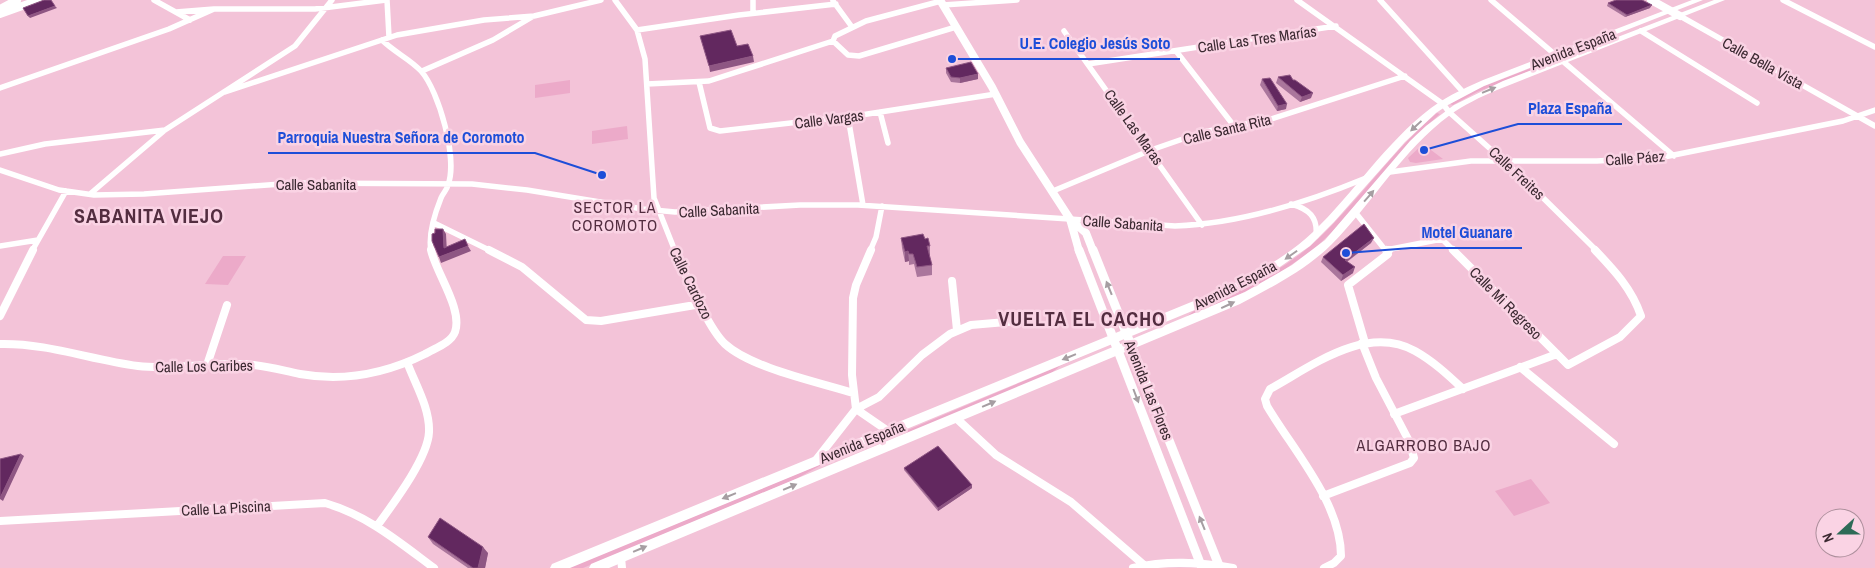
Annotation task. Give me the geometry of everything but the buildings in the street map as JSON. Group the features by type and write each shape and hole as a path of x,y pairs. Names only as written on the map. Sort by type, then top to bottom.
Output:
{"main road":[{"name":"Avenida España","path":"556,568 1207,301 1246,283 1281,262 1316,236 1414,128 1446,108 1699,0"},
{"name":"Avenida España","path":"595,568 621,563 897,442 1216,311 1266,286 1318,251 1355,212 1446,108 1463,92 1641,31 1721,0"},
{"path":"888,431 897,442"}],"street":[{"path":"0,9 17,0"},
{"path":"0,14 39,0"},
{"path":"154,0 190,20"},
{"path":"90,194 165,130 295,46 332,0"},
{"path":"176,12 214,9 325,8 386,0 389,37"},
{"path":"225,92 389,37 466,23 534,16 601,0"},
{"name":"Calle Cardozo","path":"615,0 637,30 645,59 652,190 658,211 701,304 720,339 738,355 774,370 853,394"},
{"path":"753,0 754,13"},
{"path":"647,84 714,80 833,40 835,36 852,27 880,17 941,2 1017,0"},
{"name":"Calle Freites","path":"1297,0 1405,76 1446,108 1506,160 1589,242 1632,293 1642,310 1638,320 1620,337 1568,365"},
{"path":"1380,0 1463,92"},
{"path":"1491,0 1674,156"},
{"name":"Calle Bella Vista","path":"1651,0 1875,126"},
{"path":"1783,0 1875,48"},
{"path":"637,30 834,2 852,27"},
{"name":"Avenida Las Flores","path":"941,2 996,94 1018,137 1070,219 1086,233 1219,567"},
{"path":"0,88 155,34 214,9"},
{"path":"422,71 493,40 534,16"},
{"name":"Calle Las Tres Marías","path":"1088,64 1336,26"},
{"path":"833,40 848,55 859,56 956,27"},
{"name":"Calle Las Maras","path":"1064,31 1151,150 1202,225"},
{"path":"1641,31 1757,104"},
{"path":"382,40 392,51 422,71 436,94 444,121 449,163 449,184"},
{"path":"1176,51 1234,126"},
{"name":"Calle Santa Rita","path":"1053,192 1151,150 1203,132 1268,120 1405,76"},
{"name":"Calle Vargas","path":"699,82 709,124 715,131 848,117 996,94"},
{"name":"Calle Páez","path":"1390,172 1456,162 1506,160 1597,161 1674,156 1843,121 1875,110"},
{"path":"880,112 888,144"},
{"path":"848,117 863,205"},
{"path":"0,154 44,144 165,130"},
{"name":"Calle Sabanita","path":"0,170 66,191 90,194 144,194 303,183 449,184 527,190 658,211 675,212 800,205 863,205 1134,224 1202,225 1228,221 1291,204 1369,177"},
{"name":"Calle Los Caribes","path":"0,344 37,344 140,367 250,364 317,377 373,376 407,362 446,342 456,329 451,301 432,258 430,239 441,195 449,184"},
{"path":"0,316 38,240 66,191"},
{"path":"1291,204 1305,208 1313,215 1317,222 1316,236"},
{"path":"882,206 876,237 856,285 853,298 852,357 853,394 856,409 888,431"},
{"path":"1323,496 1413,462 1413,452 1376,378 1348,285 1386,257 1386,250 1355,212"},
{"name":"Avenida Las Flores","path":"1070,219 1073,234 1201,566"},
{"path":"434,223 456,232 522,267 586,320 601,321 701,304"},
{"name":"Calle Mi Regreso","path":"1386,250 1442,239 1568,365"},
{"path":"0,246 38,240"},
{"path":"952,281 956,330"},
{"path":"207,365 228,305"},
{"path":"816,461 856,409 879,397 922,355 956,330 971,325 1018,320"},
{"path":"1324,568 1338,559 1342,550 1338,531 1323,496 1272,416 1267,406 1266,394 1276,385 1331,355 1350,346 1364,343 1390,344 1413,350 1435,364 1463,389"},
{"path":"1394,414 1557,354"},
{"path":"377,526 410,477 429,437 428,422 407,362"},
{"path":"1520,368 1614,444"},
{"path":"956,418 996,455 1072,502 1144,565"},
{"name":"Calle La Piscina","path":"0,522 313,502 325,503 349,509 377,526 434,568"},
{"path":"1133,568 1174,562 1233,568"}],"shaded area":[{"path":"1552,60 1555,61 1477,92 1453,105 1450,104 1474,90"},
{"path":"570,80 570,93 535,98 535,85"},
{"path":"1437,113 1440,114 1416,135 1332,232 1314,249 1275,276 1233,298 1186,317 1194,311 1260,279 1306,250 1334,223 1421,127"},
{"path":"627,126 628,139 592,144 592,131"},
{"path":"1423,144 1443,159 1416,163 1410,162 1408,158"},
{"path":"223,256 246,256 228,285 205,284"},
{"path":"1102,348 1060,366 1049,375 906,434 903,432"},
{"path":"870,444 823,464 796,479 583,568 568,568"},
{"path":"1531,479 1550,503 1514,516 1495,491"}],"place":[{"name":"U.E. Colegio Jesús Soto","path":"952,59"},
{"name":"Plaza España","path":"1424,150"},
{"name":"Parroquia Nuestra Señora de Coromoto","path":"602,175"},
{"name":"Motel Guanare","path":"1346,253"}],"district":[{"name":"SABANITA VIEJO","path":"149,215"},
{"name":"SECTOR LA COROMOTO","path":"615,216"},
{"name":"VUELTA EL CACHO","path":"1082,318"},
{"name":"ALGARROBO BAJO","path":"1424,445"}]}
